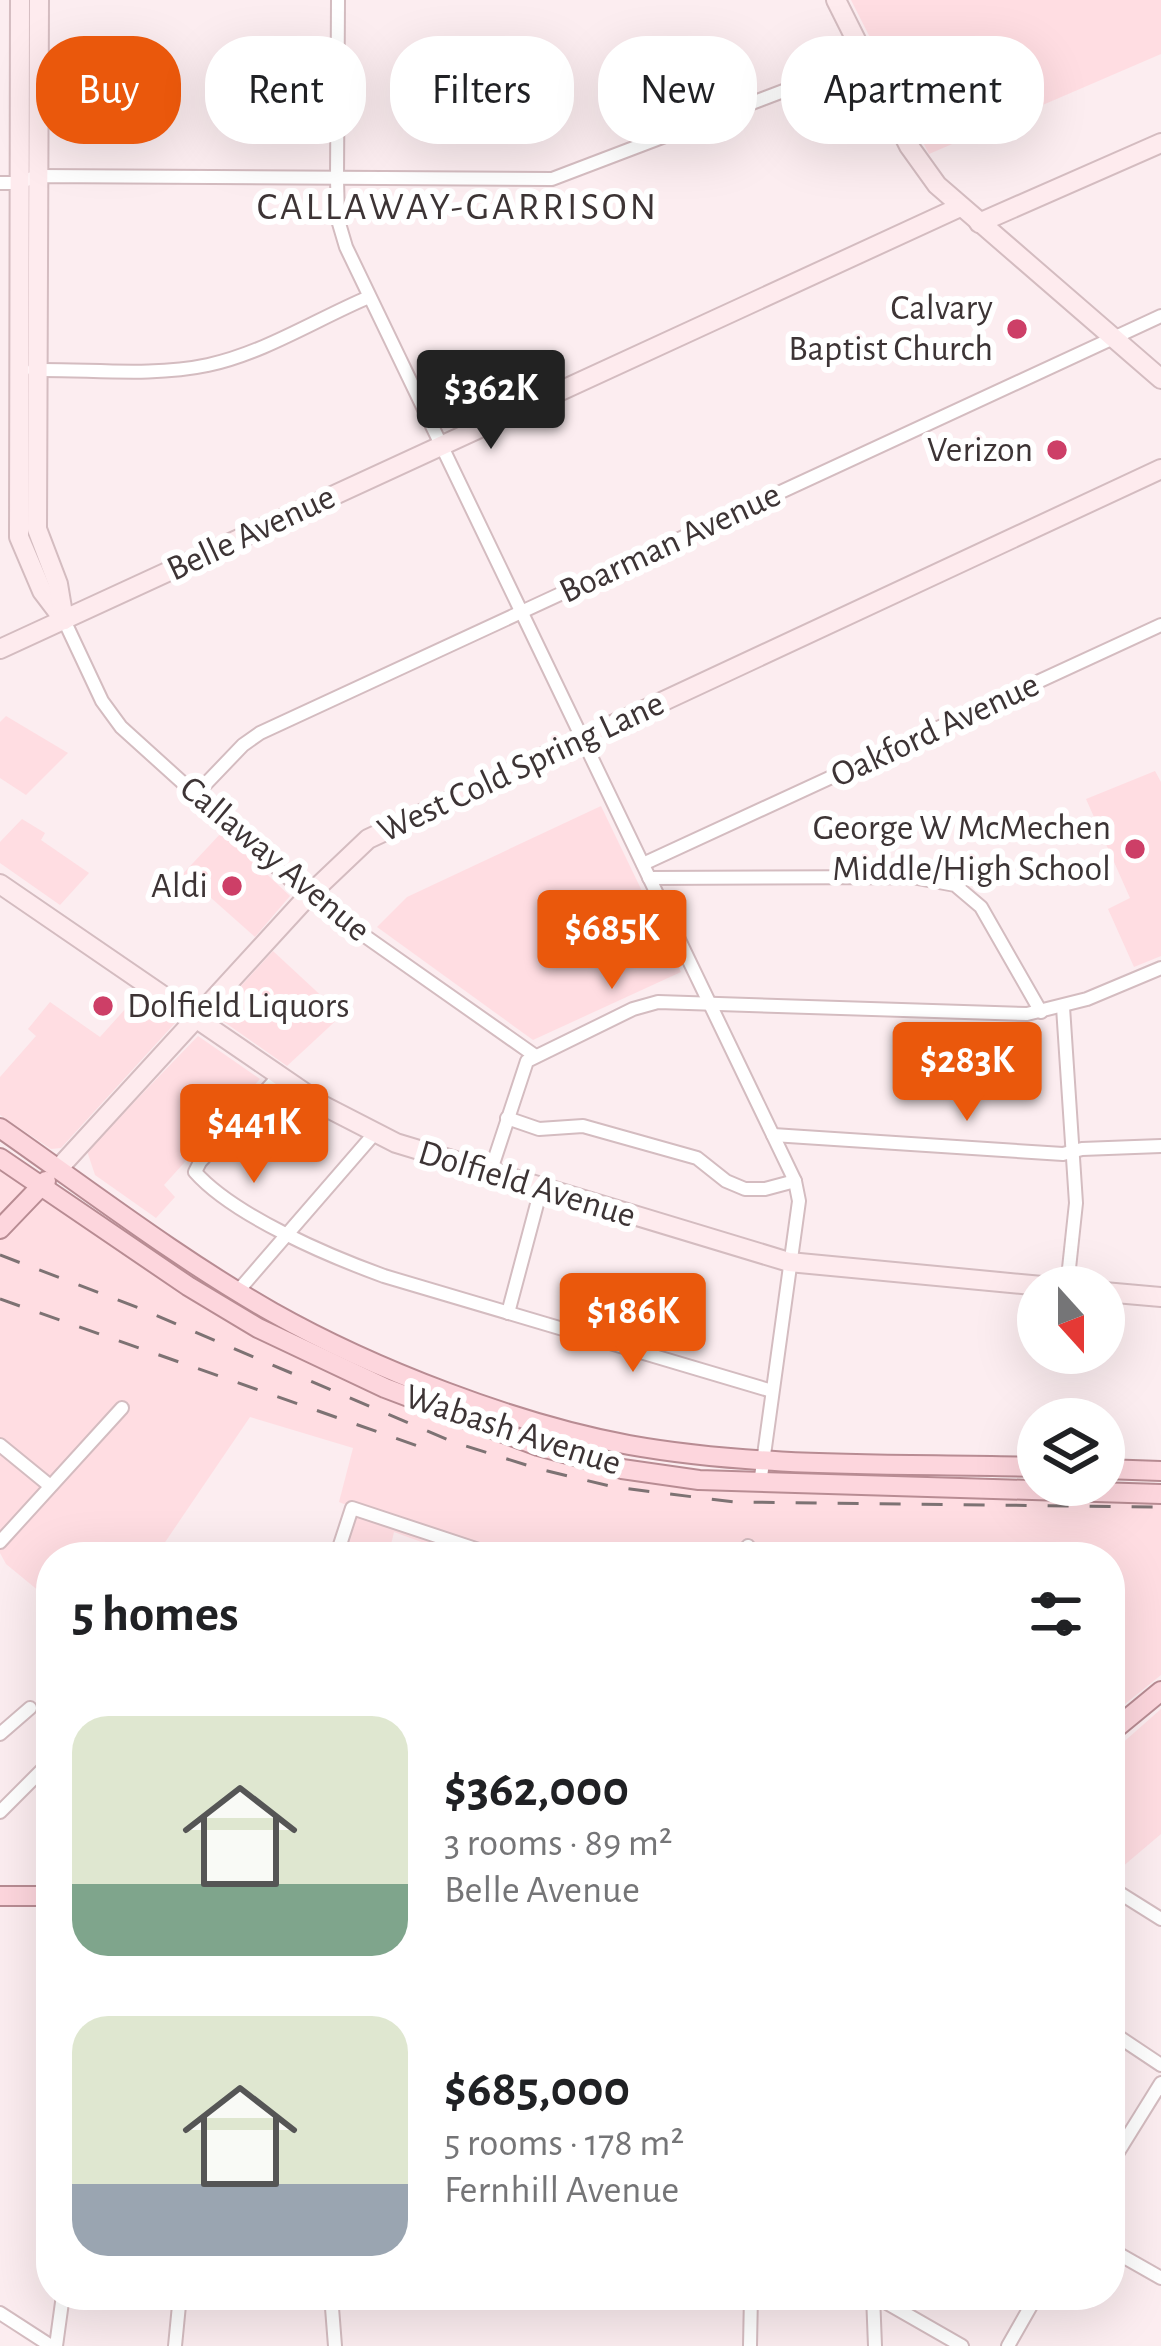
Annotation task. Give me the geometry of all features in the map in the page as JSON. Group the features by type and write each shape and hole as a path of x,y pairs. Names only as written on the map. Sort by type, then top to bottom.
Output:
{"main road":[{"name":"Wabash Avenue","path":"0,1128 238,1291 344,1348 523,1416 628,1445 763,1459 1017,1466"},
{"name":"Wabash Avenue","path":"0,1158 227,1310 385,1388 492,1431 580,1458 659,1475 760,1484 1017,1488"},
{"name":"West Cold Spring Lane","path":"0,1229 58,1169"},
{"path":"1125,1470 1161,1471"},
{"name":"Wabash Avenue","path":"1125,1492 1161,1494"},
{"path":"1125,1721 1161,1691"},
{"path":"0,1896 36,1896"}],"street":[{"name":"Callaway Avenue","path":"20,0 19,181 29,370 28,533 58,584 64,620 112,716 196,794 308,896 534,1055"},
{"name":"Callaway Avenue","path":"19,181 38,0"},
{"path":"338,0 340,229 795,1181 799,1201 760,1484"},
{"path":"836,0 854,36"},
{"path":"19,181 560,177 781,91"},
{"path":"979,224 1161,143"},
{"path":"910,144 960,207 1161,379"},
{"name":"Belle Avenue","path":"0,649 960,207"},
{"path":"29,370 168,370 211,364 369,297"},
{"name":"Boarman Avenue","path":"196,794 260,733 1161,316"},
{"name":"West Cold Spring Lane","path":"58,1169 344,858 385,829 1161,470"},
{"name":"Oakford Avenue","path":"646,871 1161,626"},
{"path":"646,871 928,878 955,885 981,907 1041,1012"},
{"name":"Dolfield Avenue","path":"0,884 279,1076 374,1134 789,1262 1017,1284"},
{"path":"490,1173 521,1069 534,1055 645,1004 708,1001 1041,1012 1161,968"},
{"path":"1063,1007 1075,1226 1070,1266"},
{"path":"279,1076 200,1162 195,1172 220,1193 285,1232 384,1276 772,1391"},
{"path":"507,1118 539,1129 583,1126 698,1158 745,1190 795,1181"},
{"path":"238,1291 374,1134"},
{"path":"773,1136 1073,1152 1161,1146"},
{"path":"508,1313 542,1189"},
{"path":"1125,1294 1161,1297"},
{"path":"0,1543 122,1408"},
{"path":"0,1445 49,1485"},
{"path":"341,1542 352,1508 455,1542"},
{"path":"0,1735 30,1708"},
{"path":"0,1812 36,1777"},
{"path":"1125,1896 1161,1919"},
{"path":"1125,2041 1161,2065"},
{"path":"1125,2141 1161,2083"},
{"path":"1125,2258 1161,2278"},
{"path":"0,2312 54,2346 60,2310"},
{"path":"175,2346 179,2310"},
{"path":"333,2310 335,2346"},
{"path":"750,2346 751,2310"},
{"path":"874,2310 875,2346"},
{"path":"899,2310 962,2346"},
{"path":"1007,2346 1027,2310"}],"shaded area":[{"path":"851,0 1161,0 1161,54 1044,104 1044,36 869,36"},
{"path":"924,144 952,144 929,154"},
{"path":"6,716 68,753 26,795 0,778 0,722"},
{"name":"George W McMechen Middle/High School","path":"1155,771 1161,782 1161,956 1134,967 1108,909 1130,898 1086,799"},
{"path":"601,806 681,972 533,1040 377,927 407,897"},
{"path":"22,819 45,833 41,840 89,873 60,905 0,863 0,842"},
{"name":"Aldi","path":"222,832 290,896 255,937 210,897 204,902 178,879"},
{"path":"273,951 342,1015 287,1066 220,1019 218,1011"},
{"path":"137,996 176,1022 61,1148 51,1149 0,1115 0,1077 36,1036 28,1029 50,1002 100,1037"},
{"path":"198,1036 260,1079 164,1185 175,1197 156,1218 95,1175 87,1151"},
{"path":"0,1147 263,1320 388,1379 541,1437 624,1460 700,1471 1017,1481 1017,1506 1125,1506 1125,1484 1161,1485 1161,1675 1125,1704 1125,1542 422,1542 394,1532 392,1542 348,1542 354,1508 339,1502 353,1448 250,1417 165,1542 36,1542 36,1589 0,1553"},
{"path":"1161,1709 1161,1834 1125,1865 1125,1741"}],"railway":[{"path":"0,1255 139,1308 453,1442 614,1487 734,1502 1161,1507"},
{"path":"0,1299 432,1451"}],"place":[{"name":"Calvary Baptist Church","path":"1017,329"},
{"name":"Verizon","path":"1057,450"},
{"name":"George W McMechen Middle/High School","path":"1135,849"},
{"name":"Aldi","path":"232,886"},
{"name":"Dolfield Liquors","path":"103,1006"}],"district":[{"name":"CALLAWAY-GARRISON","path":"458,207"}]}
